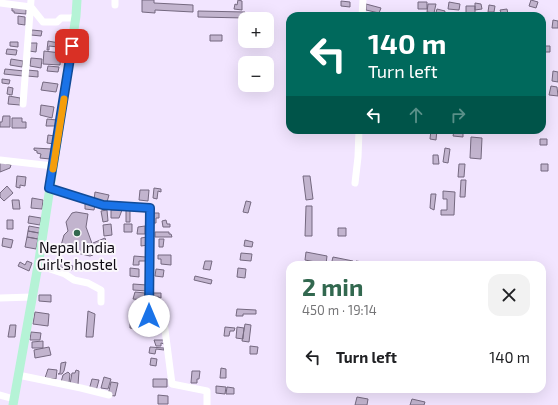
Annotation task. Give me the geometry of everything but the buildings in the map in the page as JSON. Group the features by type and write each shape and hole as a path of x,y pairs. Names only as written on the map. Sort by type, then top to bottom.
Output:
{"main road":[{"path":"13,402 39,260 76,16 77,0"}],"street":[{"path":"362,12 363,0"},
{"path":"0,3 31,4"},
{"path":"31,4 43,22 57,22 61,18 71,18 76,16"},
{"path":"23,104 31,4"},
{"path":"355,182 359,134"},
{"path":"0,160 53,166"},
{"path":"49,188 103,205 150,208 149,316 164,322 172,384 207,392 207,405"},
{"path":"39,260 47,268 65,274 74,280 88,283 100,290 101,302"},
{"path":"0,298 32,297"},
{"path":"18,375 109,395"},
{"path":"0,394 13,402"}],"slow traffic":[{"path":"53,169 64,99"}],"place":[{"name":"Nepal India Girl's hostel","path":"77,233"}],"route":[{"path":"72,46 49,188 103,205 150,208 149,316"}]}
